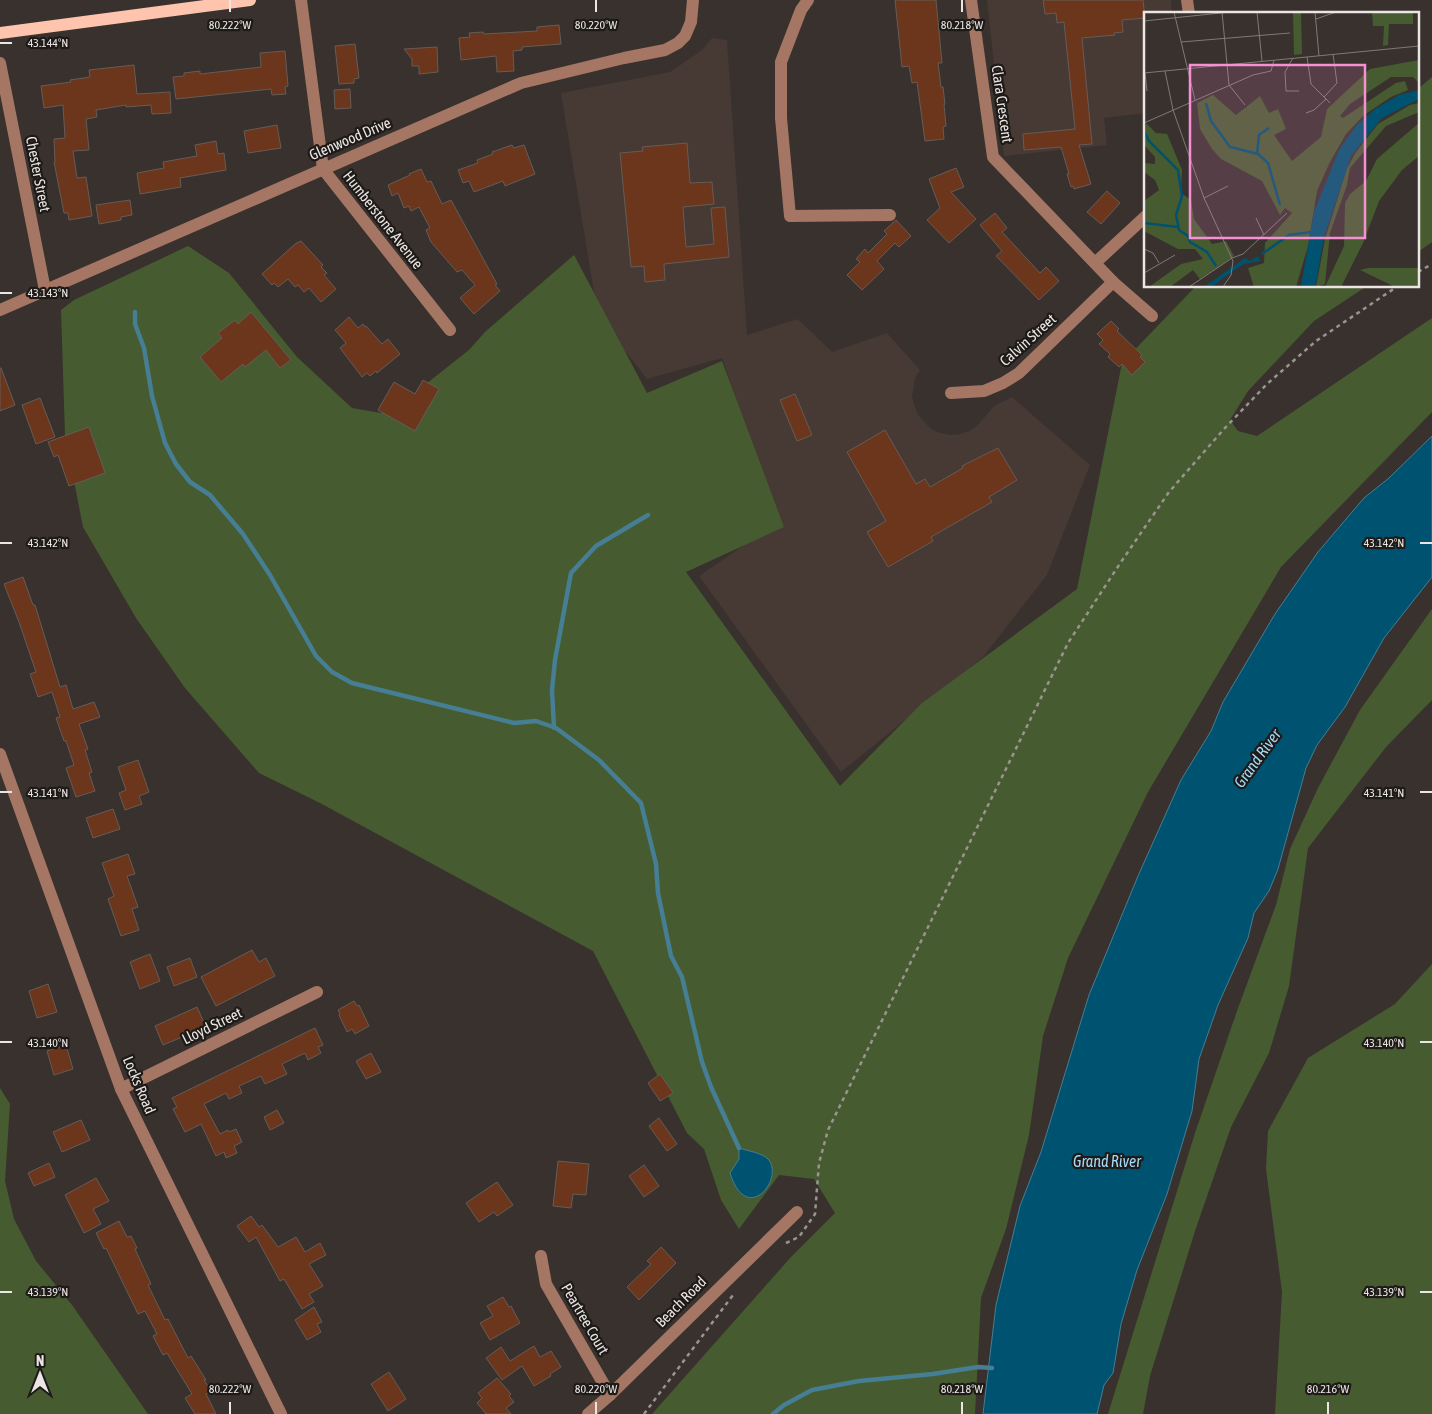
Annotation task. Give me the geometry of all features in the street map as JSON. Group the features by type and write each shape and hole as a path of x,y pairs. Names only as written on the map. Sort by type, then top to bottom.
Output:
{"main road":[{"path":"0,33 250,0"}],"street":[{"name":"Humberstone Avenue","path":"300,0 323,169 450,330"},
{"name":"Glenwood Drive","path":"0,310 520,83 665,50 678,43 685,36 691,22 693,0"},
{"path":"808,0 801,10 781,62 781,118 790,216 890,215"},
{"name":"Clara Crescent","path":"971,0 993,157 1113,282 1152,316"},
{"name":"Chester Street","path":"0,63 45,290"},
{"path":"1095,263 1144,218"},
{"name":"Calvin Street","path":"951,393 984,391 1003,383 1019,373 1113,282"},
{"name":"Locks Road","path":"0,754 121,1090 282,1414"},
{"name":"Lloyd Street","path":"121,1090 317,992"},
{"name":"Beach Road","path":"588,1414 610,1395 797,1212"},
{"name":"Peartree Court","path":"541,1256 546,1284 610,1395"}],"path":[{"path":"1420,271 1432,264"},
{"path":"782,1245 799,1237 815,1214 819,1163 828,1130 1068,643 1169,492 1224,429 1267,384 1316,341 1395,288"},
{"path":"644,1414 736,1292"}],"shaded area":[{"path":"987,0 1171,0 1172,12 1144,12 1144,113 1104,118 1107,145 1004,156"},
{"path":"712,38 727,40 747,335 798,319 832,352 887,333 920,370 915,378 912,397 918,415 931,429 950,435 969,431 977,426 994,406 1012,397 1090,465 1047,575 983,657 841,772 699,576 778,522 722,358 647,379 598,316 561,93 670,72 702,50"}],"green space":[{"path":"1432,77 1432,242 1420,251 1420,87"},
{"path":"188,246 229,273 297,357 352,408 381,413 412,395 469,350 485,332 574,255 647,393 722,361 784,527 686,572 840,786 922,703 1077,589 1122,363 1194,288 1364,288 1314,321 1248,391 1230,420 1238,431 1257,436 1432,318 1432,412 1281,567 1148,792 1068,958 1043,1036 1029,1135 1006,1229 981,1298 975,1414 652,1414 791,1257 835,1213 814,1179 779,1175 739,1229 721,1200 704,1149 687,1133 593,951 320,803 259,773 185,688 136,618 83,527 65,435 61,310 74,300"},
{"path":"1432,609 1432,700 1386,747 1308,848 1289,986 1269,1053 1231,1127 1195,1231 1150,1376 1143,1414 1108,1414 1195,1133 1276,905 1290,849 1318,788 1360,710"},
{"path":"1432,964 1432,1414 1275,1414 1282,1292 1266,1169 1268,1131 1308,1058 1395,1004"},
{"path":"0,1088 10,1104 5,1181 14,1219 36,1261 72,1305 148,1414 0,1414"}],"water":[{"name":"Grand River","path":"1432,436 1432,577 1384,638 1345,707 1317,745 1306,768 1278,869 1269,891 1254,913 1248,938 1218,1005 1199,1059 1192,1111 1167,1194 1137,1270 1121,1324 1113,1373 1104,1385 1097,1414 983,1414 996,1305 1020,1206 1041,1152 1089,995 1138,876 1181,780 1211,731 1223,702 1275,614 1318,552 1364,498 1389,478"},
{"path":"739,1148 765,1157 772,1167 772,1177 768,1186 762,1193 754,1197 746,1196 737,1189 730,1173 739,1159"}],"building":[{"path":"895,0 936,0 942,63 938,63 945,104 946,126 943,127 944,139 925,141 917,82 912,83 909,66 902,67"},
{"path":"1043,0 1143,0 1144,18 1122,20 1123,32 1114,33 1115,35 1082,38 1092,144 1079,145 1091,184 1074,189 1073,186 1071,187 1061,147 1024,150 1023,134 1075,129 1064,22 1057,23 1056,13 1045,14"},
{"path":"559,25 561,44 522,47 522,50 513,51 514,71 497,72 496,56 461,60 459,38 470,37 469,33 537,31 537,27"},
{"path":"355,44 359,78 354,79 354,83 339,84 335,46"},
{"path":"437,47 438,72 419,74 419,66 412,66 412,59 404,49"},
{"path":"285,51 288,86 285,87 286,94 272,95 271,89 176,99 173,77 184,76 184,73 200,71 200,74 261,67 260,53"},
{"path":"134,65 137,94 170,92 171,113 152,114 151,105 126,107 126,105 96,110 97,117 86,119 89,150 73,151 77,178 86,177 92,216 69,220 68,213 64,213 54,162 54,139 65,138 63,105 44,108 41,86 90,77 89,70"},
{"path":"350,89 351,108 335,109 334,90"},
{"path":"277,125 281,148 248,153 244,131"},
{"path":"216,141 218,154 224,153 226,170 180,178 181,187 140,194 137,173 164,168 163,162 197,156 195,145"},
{"path":"687,143 690,183 712,182 714,204 683,207 686,247 714,244 711,208 725,207 729,257 664,264 665,280 645,282 644,266 631,267 620,153 643,151 642,147"},
{"path":"512,145 514,148 524,145 535,174 505,186 503,181 474,192 469,181 463,183 458,170 478,163 477,160 493,154 492,152"},
{"path":"956,168 964,187 951,192 976,219 949,243 927,220 940,208 929,179"},
{"path":"421,169 427,182 431,181 442,204 451,200 497,284 495,285 500,291 474,314 460,298 475,285 462,270 457,272 431,242 426,230 430,228 419,207 411,211 409,206 404,208 398,193 392,196 388,185"},
{"path":"1107,191 1120,203 1101,224 1087,212"},
{"path":"130,200 132,215 121,217 121,220 99,224 96,205"},
{"path":"995,213 1007,228 1002,232 1040,273 1046,267 1059,281 1039,300 996,256 1002,251 980,225"},
{"path":"896,220 911,236 899,247 895,243 877,261 884,269 862,290 847,275 860,262 856,259 865,249 868,253 887,234 884,231"},
{"path":"301,241 323,265 321,267 327,273 324,275 336,289 321,302 309,288 304,292 298,285 295,287 288,279 278,287 274,283 272,285 262,274 295,244"},
{"path":"251,312 291,360 280,368 266,350 245,367 243,364 221,382 200,357 222,338 218,333 235,320 238,324"},
{"path":"349,317 358,328 363,324 366,326 382,344 388,339 400,354 377,373 376,371 370,376 367,373 362,377 340,348 346,343 335,330"},
{"path":"1111,321 1119,329 1117,331 1142,355 1140,357 1145,362 1132,375 1122,364 1119,367 1108,357 1110,354 1099,344 1103,340 1097,334"},
{"path":"0,368 15,405 0,411"},
{"path":"423,380 439,389 415,431 378,410 394,382 415,394"},
{"path":"795,394 812,435 797,441 780,400"},
{"path":"40,398 55,437 36,444 22,405"},
{"path":"89,427 105,473 69,486 58,455 54,457 48,442"},
{"path":"885,430 916,484 925,479 930,487 963,468 962,466 998,448 1017,480 989,497 992,502 931,537 933,541 888,567 867,532 886,521 847,452"},
{"path":"23,577 33,605 35,605 60,687 66,685 73,709 94,702 100,717 79,724 88,749 85,750 92,772 89,773 95,791 76,797 66,768 74,765 56,718 60,717 52,692 38,697 30,674 36,672 4,584"},
{"path":"138,760 149,792 139,796 142,804 125,810 119,793 126,790 118,767"},
{"path":"113,809 120,829 93,838 86,818"},
{"path":"128,854 135,874 127,876 138,907 132,909 139,930 121,936 108,899 114,896 102,863"},
{"path":"252,950 259,962 266,958 275,976 216,1006 201,977"},
{"path":"150,954 160,981 140,989 130,962"},
{"path":"190,958 197,977 174,986 167,967"},
{"path":"48,984 57,1012 37,1018 29,991"},
{"path":"354,1001 357,1006 359,1005 369,1026 355,1034 352,1029 347,1032 338,1010"},
{"path":"197,1007 206,1027 163,1045 155,1026"},
{"path":"315,1028 323,1045 318,1047 321,1053 308,1060 305,1053 282,1064 287,1074 265,1084 261,1076 239,1086 242,1093 229,1099 226,1093 204,1104 220,1134 236,1129 242,1142 234,1146 237,1153 226,1158 224,1152 216,1156 201,1124 185,1132 173,1109 177,1107 172,1098"},
{"path":"66,1045 73,1069 54,1075 47,1051"},
{"path":"371,1053 381,1072 366,1079 356,1061"},
{"path":"660,1074 673,1093 660,1101 648,1083"},
{"path":"277,1110 284,1123 270,1130 264,1117"},
{"path":"659,1118 677,1144 667,1151 649,1126"},
{"path":"81,1120 90,1140 62,1152 53,1132"},
{"path":"558,1161 589,1164 586,1195 573,1194 571,1208 553,1206"},
{"path":"49,1163 55,1177 34,1186 28,1173"},
{"path":"644,1165 659,1186 644,1197 629,1176"},
{"path":"96,1178 109,1201 93,1209 101,1224 84,1233 65,1195"},
{"path":"497,1182 513,1205 497,1216 494,1212 479,1222 466,1203"},
{"path":"251,1216 259,1227 262,1225 278,1247 296,1237 305,1252 320,1243 326,1255 309,1264 323,1286 309,1294 314,1302 302,1309 284,1279 280,1281 256,1237 249,1242 237,1226"},
{"path":"119,1221 127,1237 131,1236 137,1248 135,1249 151,1284 148,1285 165,1320 168,1319 188,1358 191,1356 206,1380 204,1380 211,1391 206,1394 216,1414 195,1414 185,1398 192,1394 167,1353 163,1355 153,1336 157,1334 145,1311 138,1314 106,1248 104,1249 96,1233"},
{"path":"661,1247 676,1263 639,1300 627,1287 651,1264 647,1261"},
{"path":"503,1297 509,1307 511,1306 520,1323 490,1340 480,1323 493,1316 487,1306"},
{"path":"314,1307 322,1322 317,1324 321,1332 307,1340 295,1320"},
{"path":"534,1346 540,1357 551,1351 561,1367 550,1374 551,1376 534,1386 522,1366 502,1380 486,1358 501,1347 510,1361"},
{"path":"389,1372 406,1399 388,1411 371,1384"},
{"path":"497,1378 511,1394 509,1396 514,1402 506,1408 511,1414 486,1414 477,1403 482,1398 478,1393"}],"waterway":[{"path":"135,312 135,324 144,348 152,396 165,443 176,464 190,482 210,495 243,534 270,575 316,656 332,672 352,683 514,723 536,721 556,728 599,760 641,803 656,864 658,893 671,956 682,977 702,1062 711,1087 739,1148"},
{"path":"554,728 552,690 555,660 571,573 596,546 648,515"},
{"path":"773,1414 784,1405 812,1390 859,1381 933,1374 978,1367 992,1368"}]}
